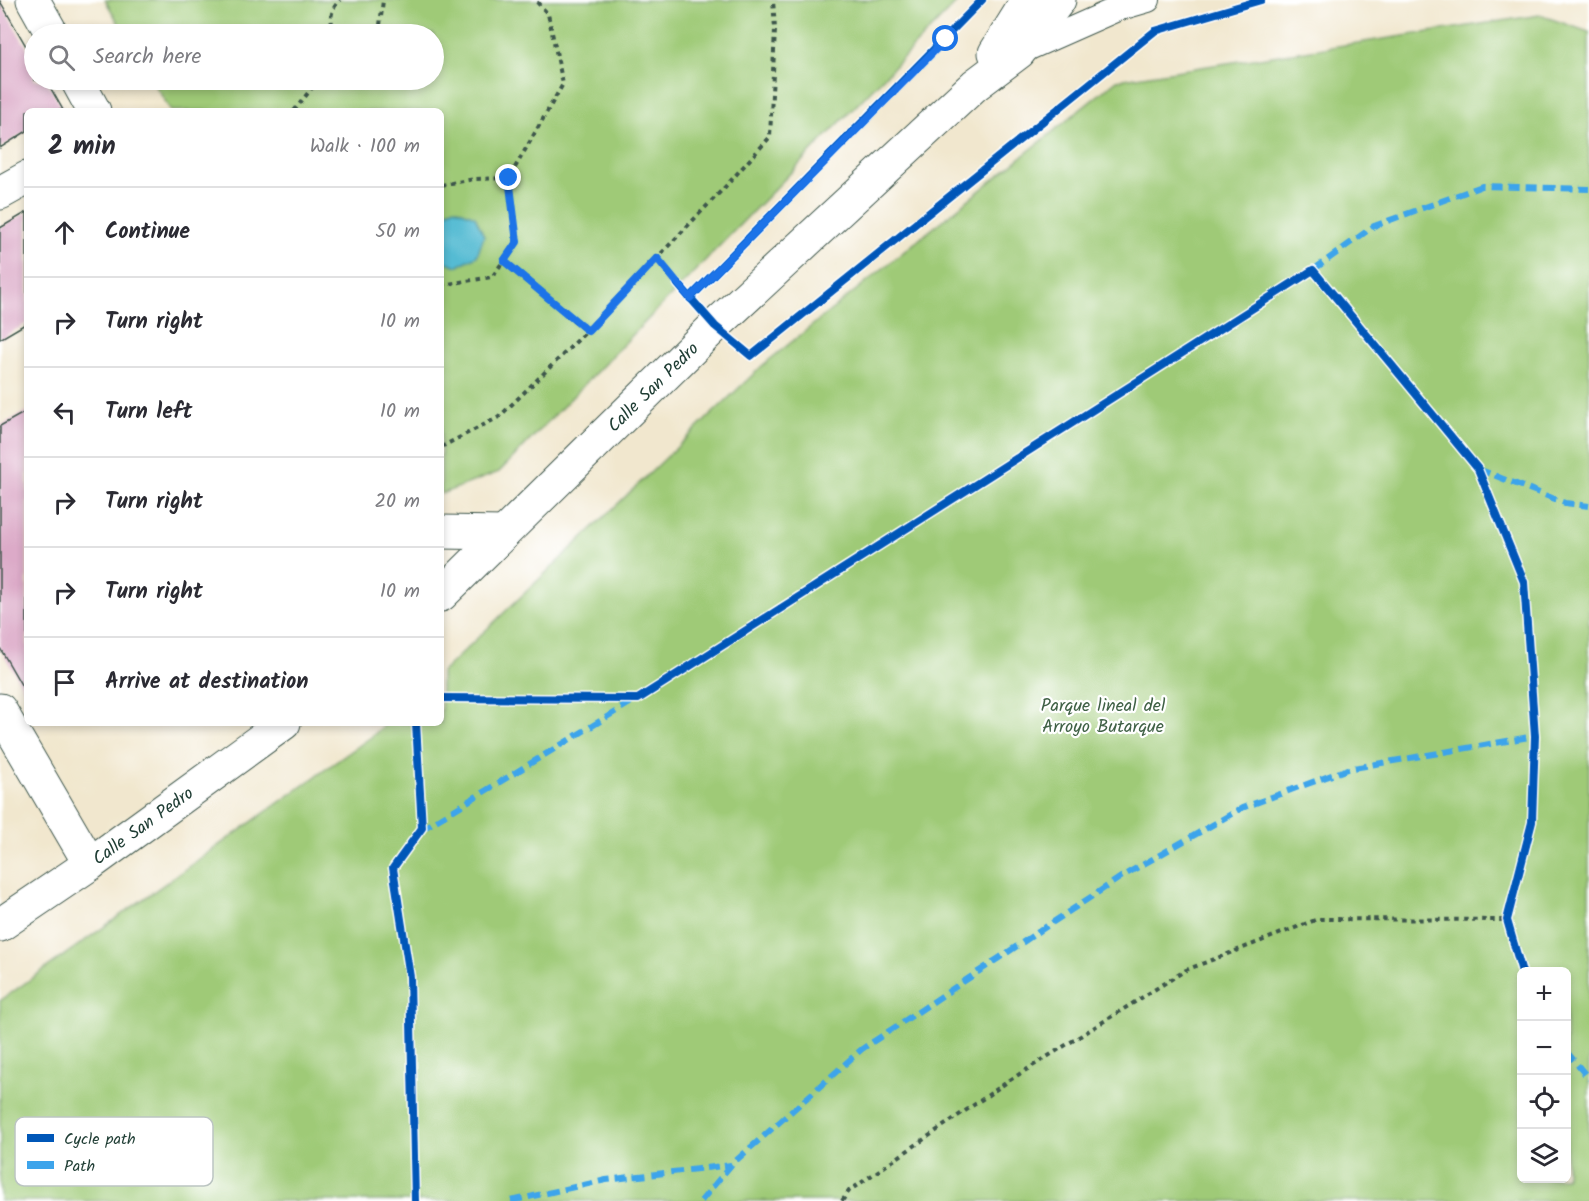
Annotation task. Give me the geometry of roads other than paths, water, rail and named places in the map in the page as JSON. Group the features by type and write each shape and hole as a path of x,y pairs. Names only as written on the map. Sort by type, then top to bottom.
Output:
{"street":[{"path":"33,0 46,24"},
{"name":"Calle San Pedro","path":"975,85 1028,0"},
{"name":"Calle San Pedro","path":"444,592 715,326 975,85 1019,52 1059,0"},
{"path":"82,90 92,108"},
{"path":"0,193 24,180"},
{"path":"444,532 503,533"},
{"path":"0,710 90,864"},
{"name":"Calle San Pedro","path":"0,925 90,864 280,726"}],"lane":[{"path":"1019,52 1117,9 1148,0"}],"water":[{"path":"455,208 475,216 484,236 477,256 457,266 444,261 444,213"}],"park label":[{"name":"Parque lineal del Arroyo Butarque","path":"1103,715"}]}
